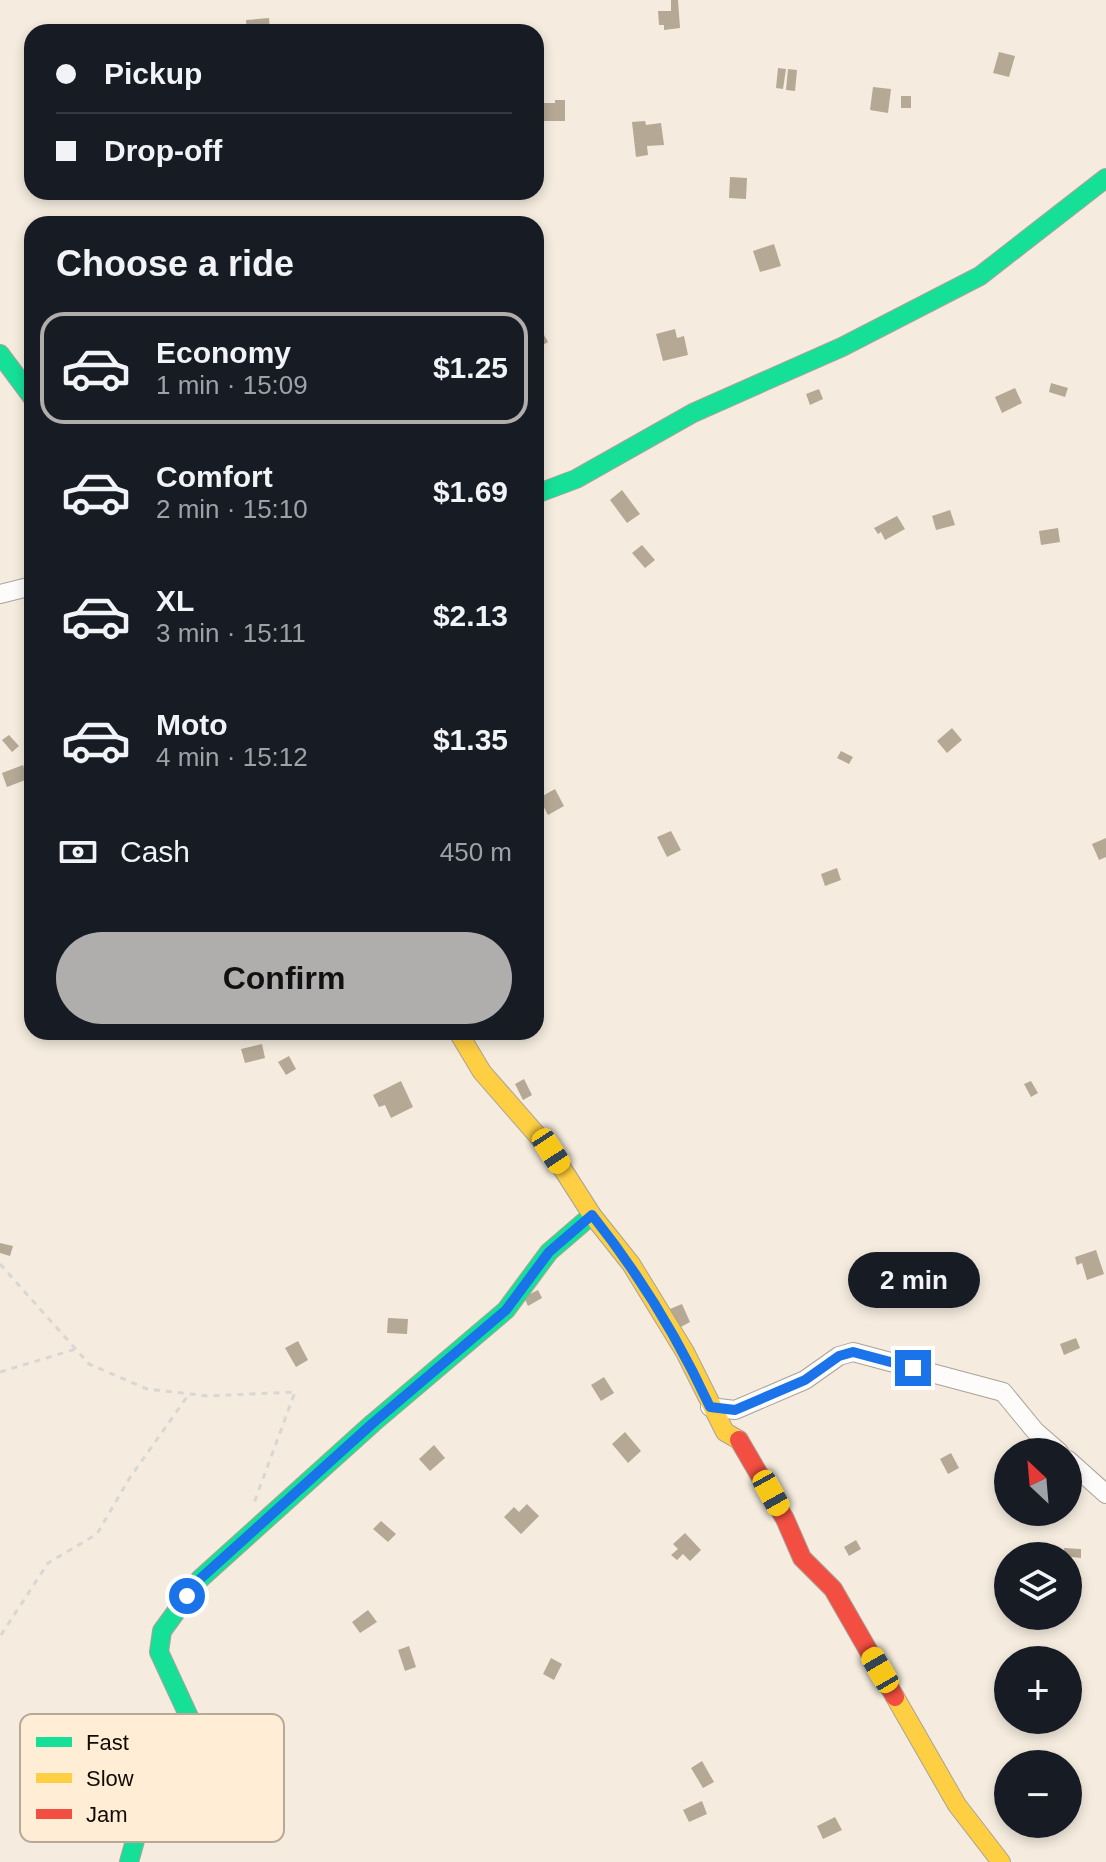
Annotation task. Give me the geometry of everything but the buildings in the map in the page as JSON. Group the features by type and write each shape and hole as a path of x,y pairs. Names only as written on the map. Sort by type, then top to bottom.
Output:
{"street":[{"path":"544,491 576,479 693,413 842,347 980,276 1106,178"},
{"path":"0,354 24,386"},
{"path":"0,594 24,588"},
{"path":"463,1040 482,1072 551,1151 592,1215 639,1276 685,1352 725,1432 742,1441 785,1519 802,1558 833,1589 957,1805 1001,1862"},
{"path":"188,1714 159,1652 162,1631 200,1579 373,1423 506,1310 549,1252 592,1215"},
{"path":"710,1407 735,1410 805,1380 839,1356 853,1352 1003,1392 1043,1438"},
{"path":"1082,1473 1106,1494"},
{"path":"129,1862 135,1842"}],"path":[{"path":"0,1264 89,1364 147,1389 189,1394 295,1392 254,1503"},
{"path":"1,1373 76,1349"},
{"path":"1,1635 48,1563 97,1534 129,1479 189,1394"}],"traffic: fast":[{"path":"544,491 576,479 693,413 842,347 980,276 1106,178"},
{"path":"0,354 24,386"},
{"path":"188,1714 159,1652 162,1631 200,1579 373,1423 506,1310 549,1252 592,1215"},
{"path":"129,1862 135,1842"}],"traffic: slow":[{"path":"463,1040 482,1072 551,1151 592,1215 631,1264 685,1352 725,1432 739,1440"},
{"path":"895,1697 957,1805 1001,1862"}],"traffic: jam":[{"path":"739,1440 785,1519 802,1558 833,1589 895,1697"}],"route":[{"path":"187,1596 200,1579 373,1423 506,1310 549,1252 592,1215 645,1286 685,1352 710,1407 735,1410 805,1380 839,1356 853,1352 913,1368"}]}
